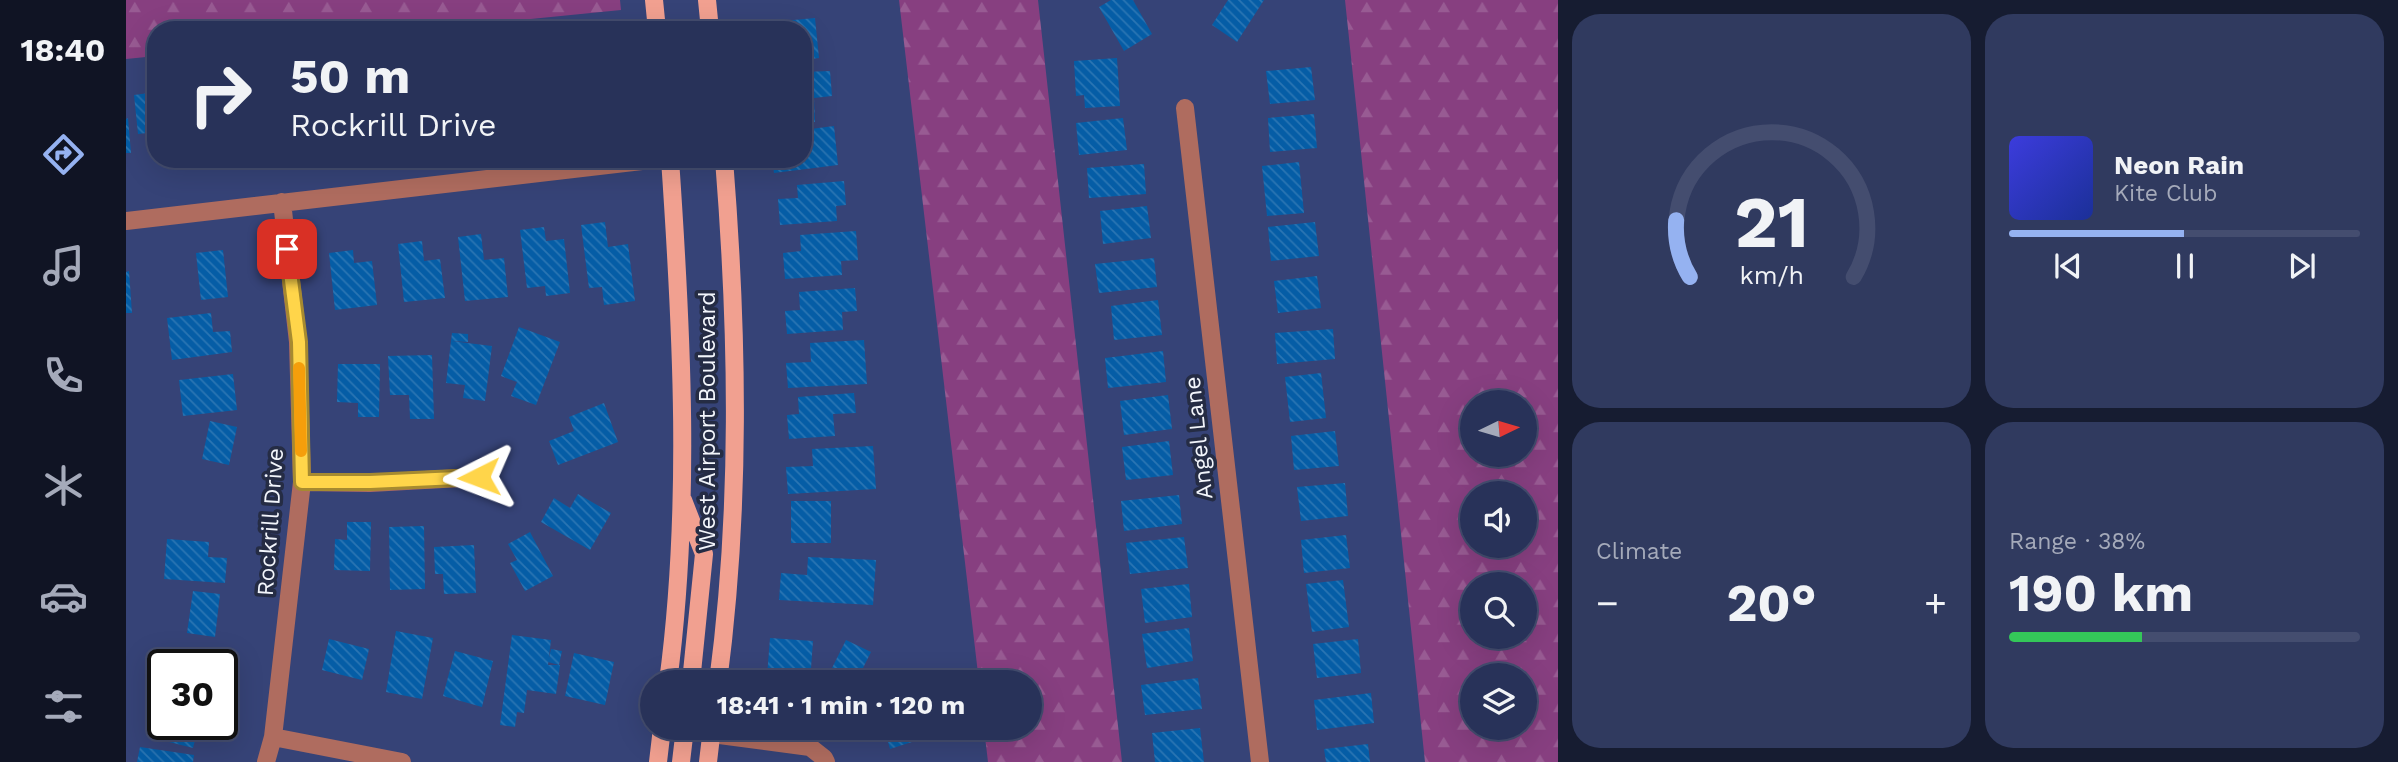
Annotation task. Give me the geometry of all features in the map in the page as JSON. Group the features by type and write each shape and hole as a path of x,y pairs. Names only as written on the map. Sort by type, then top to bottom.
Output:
{"main road":[{"path":"654,0 656,21"},
{"path":"707,0 709,21"},
{"name":"West Airport Boulevard","path":"670,670 676,625 682,404 679,284 671,168"},
{"name":"West Airport Boulevard","path":"720,670 729,602 735,484 732,261 725,168"},
{"path":"681,493 704,554 692,670"},
{"path":"658,762 661,740"},
{"path":"681,762 684,740"},
{"path":"708,762 711,740"}],"street":[{"name":"Angel Lane","path":"1185,108 1259,762"},
{"path":"126,221 580,168"},
{"name":"Rockrill Drive","path":"266,762 273,737 302,482 299,342 282,202"},
{"path":"302,482 479,477"},
{"path":"273,737 402,762"},
{"path":"767,740 810,747 826,762"}],"green space":[{"path":"126,0 620,0 621,10 509,21 147,21 147,57 126,59"},
{"path":"899,0 1038,0 1122,762 988,762 985,740 1042,740 1042,670 978,670"},
{"path":"1345,0 1558,0 1558,762 1425,762"}],"building":[{"path":"1111,0 1133,0 1152,34 1124,51 1099,7"},
{"path":"1228,0 1264,0 1237,42 1212,25"},
{"path":"815,18 819,58 812,59 812,21 783,21"},
{"path":"1117,58 1120,106 1085,108 1084,95 1076,96 1074,61"},
{"path":"1311,67 1315,100 1270,104 1266,71"},
{"path":"830,71 832,96 814,98 815,122 812,122 812,72"},
{"path":"147,93 147,133 138,134 134,95"},
{"path":"1314,114 1317,148 1270,152 1268,118"},
{"path":"128,118 131,153 126,153"},
{"path":"1123,118 1127,150 1079,155 1076,123"},
{"path":"834,126 838,165 774,173 773,168 812,168 812,129"},
{"path":"1299,162 1304,213 1267,216 1262,166"},
{"path":"1144,164 1146,194 1089,198 1087,168"},
{"path":"844,181 846,205 836,206 837,221 780,225 778,199 798,198 797,185"},
{"path":"1147,206 1151,238 1103,244 1100,211"},
{"path":"605,222 608,247 628,244 635,301 604,305 602,287 589,288 581,225"},
{"path":"1315,222 1319,256 1271,261 1268,227"},
{"path":"544,227 546,241 564,239 570,293 546,296 545,286 527,288 520,230"},
{"path":"856,231 858,260 841,261 842,275 785,279 783,253 801,251 800,235"},
{"path":"481,234 484,260 504,258 508,297 465,301 458,237"},
{"path":"422,241 424,261 440,259 445,298 404,302 398,244"},
{"path":"223,250 228,297 201,300 196,253"},
{"path":"353,250 354,263 372,261 377,305 335,310 329,253"},
{"path":"1154,258 1157,287 1099,293 1095,264"},
{"path":"129,271 132,313 126,313 126,272"},
{"path":"1317,276 1321,308 1278,313 1274,281"},
{"path":"855,288 857,311 842,312 843,330 787,334 785,311 800,310 799,292"},
{"path":"1158,300 1162,335 1114,340 1111,306"},
{"path":"211,313 213,332 230,331 232,352 172,360 167,318"},
{"path":"519,327 560,342 536,405 511,396 517,382 501,376"},
{"path":"1333,329 1335,359 1277,364 1275,333"},
{"path":"452,333 468,334 468,342 451,341"},
{"path":"864,340 867,384 788,388 786,363 811,362 810,343"},
{"path":"451,341 492,346 485,401 463,398 465,385 446,383"},
{"path":"1163,351 1166,382 1108,388 1105,358"},
{"path":"432,355 434,419 410,419 409,395 390,395 388,356"},
{"path":"338,364 380,364 379,417 358,417 358,403 337,402"},
{"path":"1321,373 1326,418 1290,422 1285,377"},
{"path":"233,374 237,410 183,416 179,380"},
{"path":"854,393 856,413 833,414 835,436 789,439 787,415 799,414 798,397"},
{"path":"1168,395 1172,429 1124,435 1120,401"},
{"path":"604,403 618,442 558,465 549,441 574,431 569,417"},
{"path":"210,421 237,427 229,465 202,459"},
{"path":"1335,431 1339,466 1294,470 1291,436"},
{"path":"1169,441 1173,475 1126,480 1122,447"},
{"path":"873,446 876,489 788,494 786,467 813,466 812,449"},
{"path":"1345,483 1348,516 1301,521 1297,487"},
{"path":"578,494 611,513 590,550 541,522 554,498 570,508"},
{"path":"1179,495 1182,524 1124,531 1121,501"},
{"path":"791,501 831,501 831,543 791,543"},
{"path":"347,522 371,522 370,571 334,570 335,539 347,540"},
{"path":"424,526 425,589 390,590 389,527"},
{"path":"530,532 553,576 525,591 510,563 517,560 508,544"},
{"path":"1346,535 1350,568 1304,573 1301,540"},
{"path":"1184,537 1188,568 1130,574 1126,543"},
{"path":"167,539 209,542 208,557 227,558 225,583 164,579"},
{"path":"474,545 476,593 444,594 443,574 435,574 434,547"},
{"path":"808,557 876,560 873,605 779,600 781,573 807,575"},
{"path":"1343,580 1349,627 1312,632 1306,584"},
{"path":"1189,584 1192,617 1145,623 1141,589"},
{"path":"193,591 220,594 215,637 187,633"},
{"path":"1189,628 1193,661 1147,668 1142,634"},
{"path":"396,631 433,638 422,699 386,692"},
{"path":"512,635 551,640 548,665 560,665 556,694 527,690 524,713 517,712 515,727 500,725"},
{"path":"770,638 813,641 811,670 767,670"},
{"path":"329,639 369,649 362,680 322,670"},
{"path":"1358,639 1361,673 1317,678 1313,644"},
{"path":"846,640 871,652 862,670 831,670"},
{"path":"551,649 562,651 559,665 548,662"},
{"path":"455,651 493,661 482,707 443,696"},
{"path":"574,653 614,662 605,705 565,696"},
{"path":"1198,678 1202,709 1145,715 1141,685"},
{"path":"1371,693 1374,723 1317,730 1314,700"},
{"path":"1200,728 1204,762 1155,762 1152,733"},
{"path":"161,740 195,740 193,748"},
{"path":"887,740 918,740 890,749"},
{"path":"1368,744 1370,762 1326,762 1324,749"},
{"path":"140,747 194,755 193,762 137,762"}],"slow traffic":[{"path":"299,368 301,451"}],"route":[{"path":"287,249 299,342 302,482 479,477"}]}
